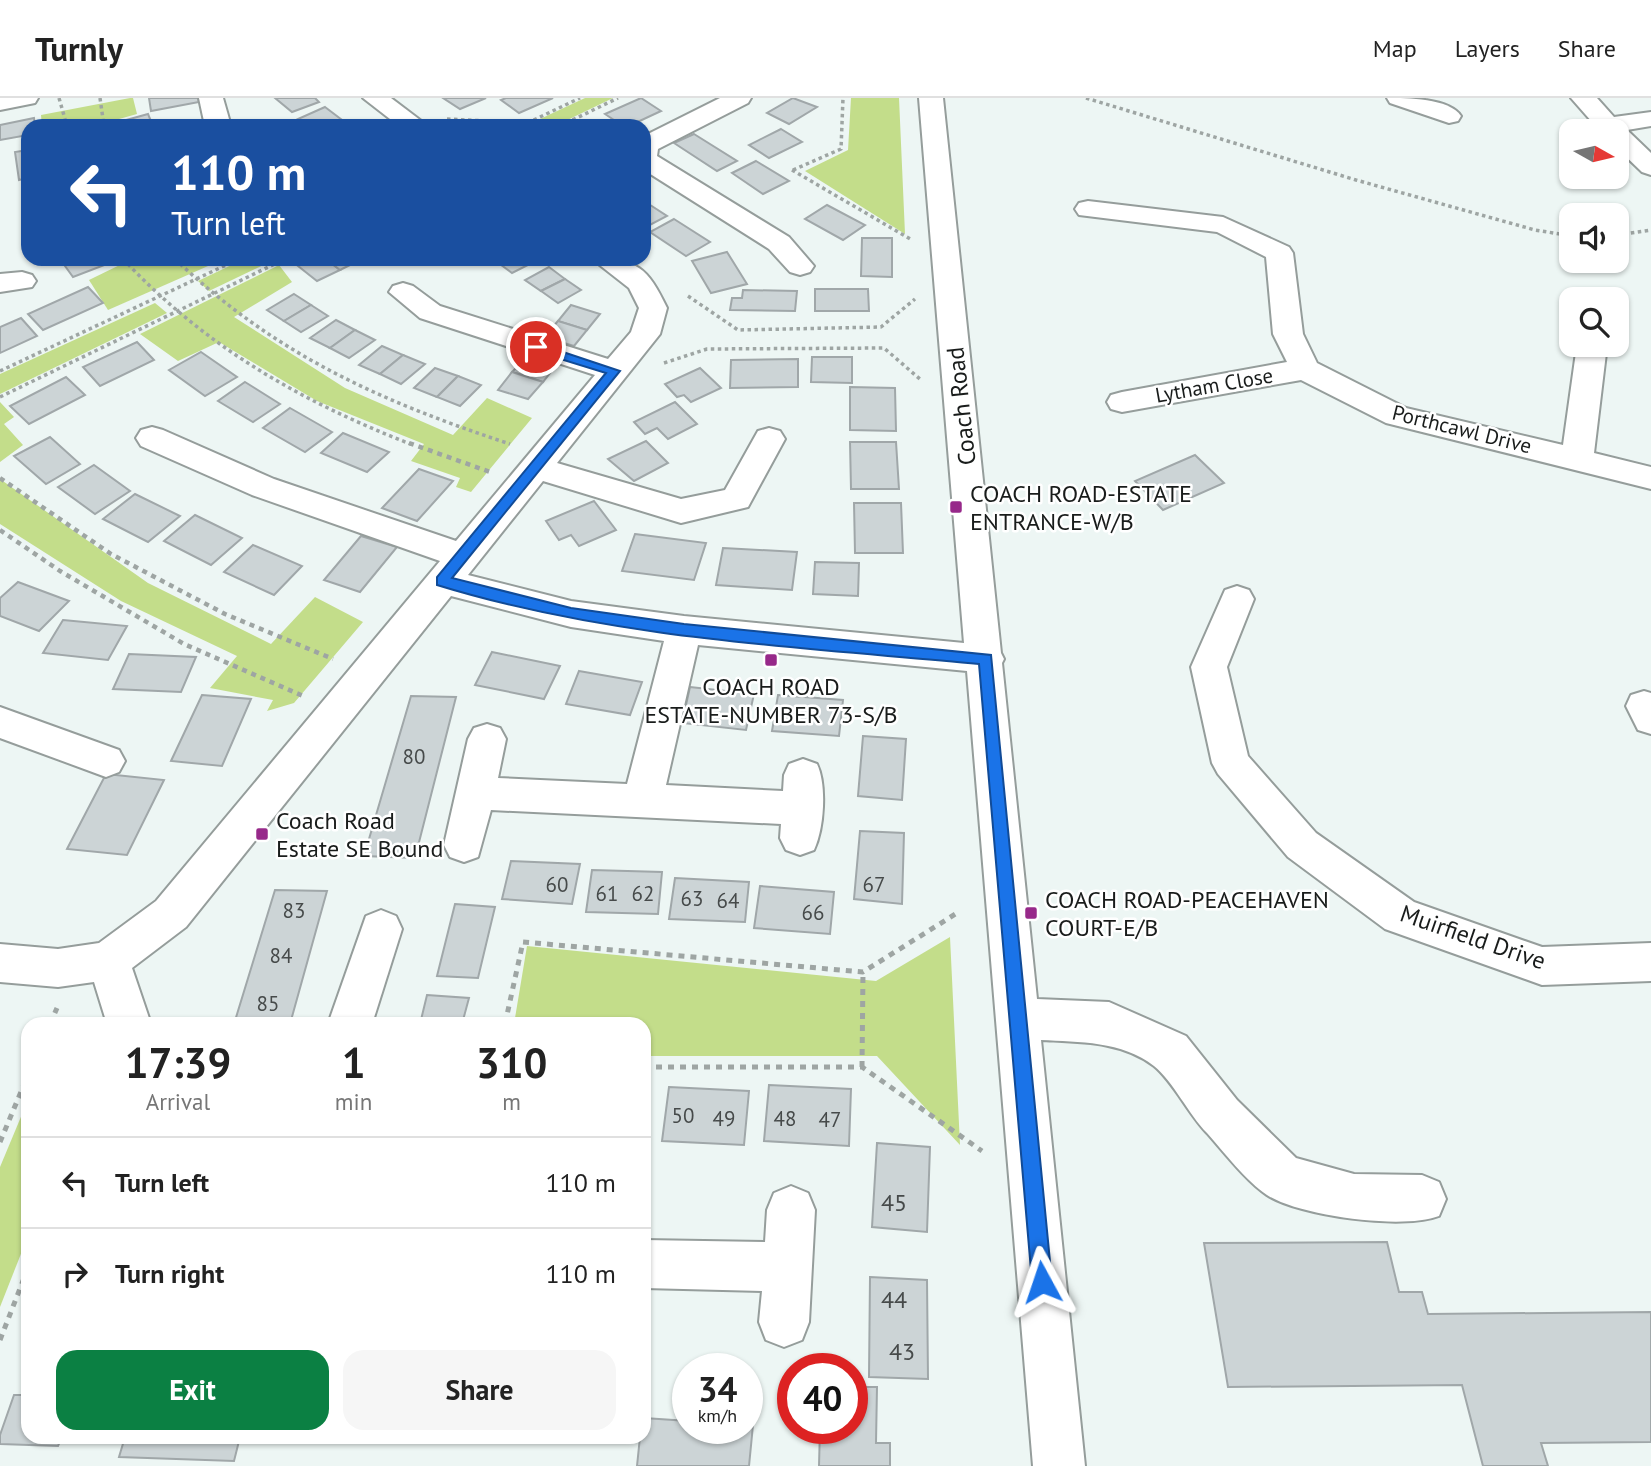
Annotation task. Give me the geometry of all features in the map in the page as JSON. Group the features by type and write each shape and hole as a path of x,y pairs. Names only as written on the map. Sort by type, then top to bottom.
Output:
{"street":[{"path":"0,103 26,98"},
{"path":"211,98 216,119"},
{"name":"Coach Road","path":"932,98 1059,1466"},
{"path":"1399,98 1449,116"},
{"path":"1583,98 1603,119"},
{"path":"385,100 407,119"},
{"path":"651,143 735,106"},
{"path":"1629,126 1651,120"},
{"path":"1629,146 1651,167"},
{"path":"652,174 779,243 800,266"},
{"path":"1088,209 1223,225 1279,253 1287,334 1305,369"},
{"path":"0,963 58,968 108,961 171,914 532,468 645,334 653,308 641,283 616,266"},
{"path":"403,292 430,312 614,371"},
{"path":"1577,458 1590,357"},
{"name":"Lytham Close","path":"1122,402 1305,369"},
{"name":"Porthcawl Drive","path":"1305,369 1397,416 1651,478"},
{"path":"146,433 263,487 452,568 571,614 684,630 986,659"},
{"path":"532,468 681,510 736,499 769,439"},
{"name":"Muirfield Drive","path":"1237,599 1209,667 1231,763 1302,845 1400,916 1542,966 1651,962"},
{"path":"643,799 684,630"},
{"path":"0,722 106,761"},
{"path":"464,845 487,739"},
{"path":"477,793 801,807"},
{"path":"353,1017 381,929"},
{"path":"108,961 128,1017"},
{"path":"1018,1018 1109,1023 1170,1051 1221,1116 1283,1178 1354,1197 1422,1199"},
{"path":"784,1322 791,1210"},
{"path":"651,1264 786,1267"}],"path":[{"path":"59,98 66,119"},
{"path":"100,98 103,119"},
{"path":"535,119 580,98"},
{"path":"574,119 618,98"},
{"path":"844,98 841,149 792,170 915,242"},
{"path":"1086,98 1356,180 1535,230 1559,234"},
{"path":"1629,233 1651,230"},
{"path":"130,266 176,312 276,383 343,418 422,450 532,468"},
{"path":"182,266 210,295 243,320 339,379 446,424 532,468"},
{"path":"0,371 224,266"},
{"path":"0,397 270,266"},
{"path":"688,296 738,330 881,327 919,295"},
{"path":"660,365 707,349 884,348 925,383"},
{"path":"0,478 111,554 225,614 335,660"},
{"path":"0,530 60,571 184,644 304,696"},
{"path":"507,1017 523,942 863,972 957,913"},
{"path":"862,1067 863,972"},
{"path":"651,1068 862,1067 982,1151"},
{"path":"0,1142 21,1092"},
{"path":"0,1340 21,1286"}],"green space":[{"path":"130,98 133,98 137,114 119,119 41,119 41,115"},
{"path":"585,98 613,98 570,119 540,119"},
{"path":"851,98 899,98 905,234 805,171 848,150"},
{"path":"118,266 208,266 108,310 89,280"},
{"path":"229,266 261,266 209,291 198,281"},
{"path":"280,266 292,282 234,317 345,388 453,435 487,398 532,418 471,492 456,487 460,478 411,461 424,444 317,401 219,342 178,361 140,334"},
{"path":"155,303 167,313 0,394 0,374"},
{"path":"0,402 14,417 4,424 23,445 0,462"},
{"path":"0,479 148,583 271,644 315,597 363,622 294,703 267,711 273,700 210,688 237,656 121,601 0,524"},
{"path":"950,937 960,1145 877,1056 651,1056 651,1017 515,1017 527,946 876,981"},
{"path":"21,1117 21,1254 0,1307 0,1167"}],"building":[{"path":"149,98 198,98 199,102 151,111"},
{"path":"275,98 315,98 319,102 292,112"},
{"path":"443,98 486,98 460,109"},
{"path":"553,98 519,113 501,100"},
{"path":"641,98 661,111 644,119 612,119 605,114"},
{"path":"793,98 817,107 789,124 767,113"},
{"path":"325,107 341,119 298,119"},
{"path":"148,114 150,119 130,119"},
{"path":"21,121 21,136 0,140 0,125"},
{"path":"781,129 802,142 769,158 749,145"},
{"path":"694,134 737,161 717,171 674,143"},
{"path":"21,151 19,180 15,152"},
{"path":"756,161 789,181 763,194 732,173"},
{"path":"827,205 865,225 843,240 805,219"},
{"path":"651,206 667,216 651,224"},
{"path":"674,219 710,242 686,256 651,231"},
{"path":"862,238 892,238 892,277 861,276"},
{"path":"727,252 747,284 711,293 692,261"},
{"path":"65,266 102,266 73,277"},
{"path":"298,266 335,266 340,270 317,281"},
{"path":"502,266 526,266 512,273"},
{"path":"549,267 565,279 541,291 525,280"},
{"path":"565,279 581,290 558,303 541,291"},
{"path":"88,287 103,303 43,330 28,314"},
{"path":"815,289 868,289 869,311 815,311"},
{"path":"743,290 797,291 795,311 730,310 732,298 742,298"},
{"path":"294,294 311,305 284,321 267,310"},
{"path":"311,305 328,316 301,332 284,321"},
{"path":"571,305 600,314 587,330 558,321"},
{"path":"21,318 37,336 0,353 0,327"},
{"path":"336,320 355,330 330,348 310,338"},
{"path":"558,321 587,330 574,346 544,337"},
{"path":"355,330 375,340 349,358 330,348"},
{"path":"137,342 154,360 100,386 83,367"},
{"path":"382,346 403,355 380,374 359,365"},
{"path":"201,352 237,377 205,396 169,370"},
{"path":"403,355 425,364 401,384 380,374"},
{"path":"527,356 557,364 543,382 512,372"},
{"path":"812,357 852,357 852,383 811,382"},
{"path":"798,359 798,387 730,388 731,360"},
{"path":"435,368 458,376 437,397 414,388"},
{"path":"700,368 721,388 691,402 684,395 677,397 665,384"},
{"path":"512,372 543,382 528,399 498,390"},
{"path":"458,376 481,385 460,406 437,397"},
{"path":"66,377 85,395 29,424 10,406"},
{"path":"245,382 280,404 253,422 218,401"},
{"path":"850,387 895,388 896,431 850,430"},
{"path":"675,402 697,424 668,439 657,428 645,434 634,422"},
{"path":"290,408 332,432 305,452 263,428"},
{"path":"343,433 389,452 367,472 321,453"},
{"path":"50,437 80,464 46,484 14,456"},
{"path":"646,441 668,463 634,481 608,459"},
{"path":"850,442 896,442 899,489 851,489"},
{"path":"1195,455 1224,483 1163,510 1135,481"},
{"path":"94,465 130,491 95,514 58,487"},
{"path":"419,469 453,481 417,521 382,508"},
{"path":"135,494 180,516 148,542 103,519"},
{"path":"594,501 616,530 579,546 571,535 559,540 546,521"},
{"path":"854,503 901,503 903,553 855,553"},
{"path":"195,515 242,538 211,565 164,541"},
{"path":"635,534 706,543 694,580 622,571"},
{"path":"361,536 397,547 360,592 324,580"},
{"path":"253,545 302,566 274,595 224,572"},
{"path":"723,548 797,552 792,590 716,585"},
{"path":"815,562 859,563 858,596 813,594"},
{"path":"18,582 69,601 39,631 0,616 0,598"},
{"path":"63,620 127,626 108,660 43,653"},
{"path":"492,652 560,666 544,699 475,685"},
{"path":"129,654 196,657 181,692 113,689"},
{"path":"579,671 642,682 630,715 566,704"},
{"path":"690,687 754,694 746,730 682,723"},
{"path":"202,695 251,699 222,766 171,761"},
{"path":"778,695 843,700 839,736 772,731"},
{"path":"411,696 456,697 415,858 364,856"},
{"path":"863,736 906,739 902,800 858,796"},
{"path":"106,774 164,780 127,855 67,849"},
{"path":"860,831 904,833 902,904 854,899"},
{"path":"511,861 580,864 572,904 502,899"},
{"path":"592,870 662,872 658,914 586,912"},
{"path":"675,878 749,882 745,922 669,919"},
{"path":"760,886 834,892 830,934 754,928"},
{"path":"275,890 327,891 292,1017 236,1017"},
{"path":"455,904 495,907 478,978 437,976"},
{"path":"427,995 469,998 464,1017 422,1017"},
{"path":"769,1085 851,1089 849,1146 764,1141"},
{"path":"669,1087 749,1091 744,1145 662,1141"},
{"path":"877,1143 930,1147 927,1232 872,1227"},
{"path":"1387,1242 1399,1292 1422,1292 1428,1314 1651,1312 1651,1442 1541,1443 1548,1466 1483,1466 1462,1385 1228,1387 1204,1243"},
{"path":"870,1277 927,1280 928,1379 869,1377"},
{"path":"868,1387 877,1387 876,1443 890,1443 890,1466 819,1466 820,1444 868,1444"},
{"path":"14,1395 21,1395 21,1444 59,1444 58,1446 0,1444 0,1435"},
{"path":"651,1418 672,1420 672,1444 751,1444 749,1466 637,1466 639,1444 651,1444"},
{"path":"123,1444 238,1444 234,1461 119,1457"}],"place":[{"name":"COACH ROAD-ESTATE ENTRANCE-W/B","path":"956,507"},
{"name":"COACH ROAD ESTATE-NUMBER 73-S/B","path":"771,660"},
{"name":"Coach Road Estate SE Bound","path":"262,834"},
{"name":"COACH ROAD-PEACEHAVEN COURT-E/B","path":"1031,913"}],"route":[{"path":"536,347 614,371 442,581 476,592 571,614 684,630 986,659 1042,1282"}]}
